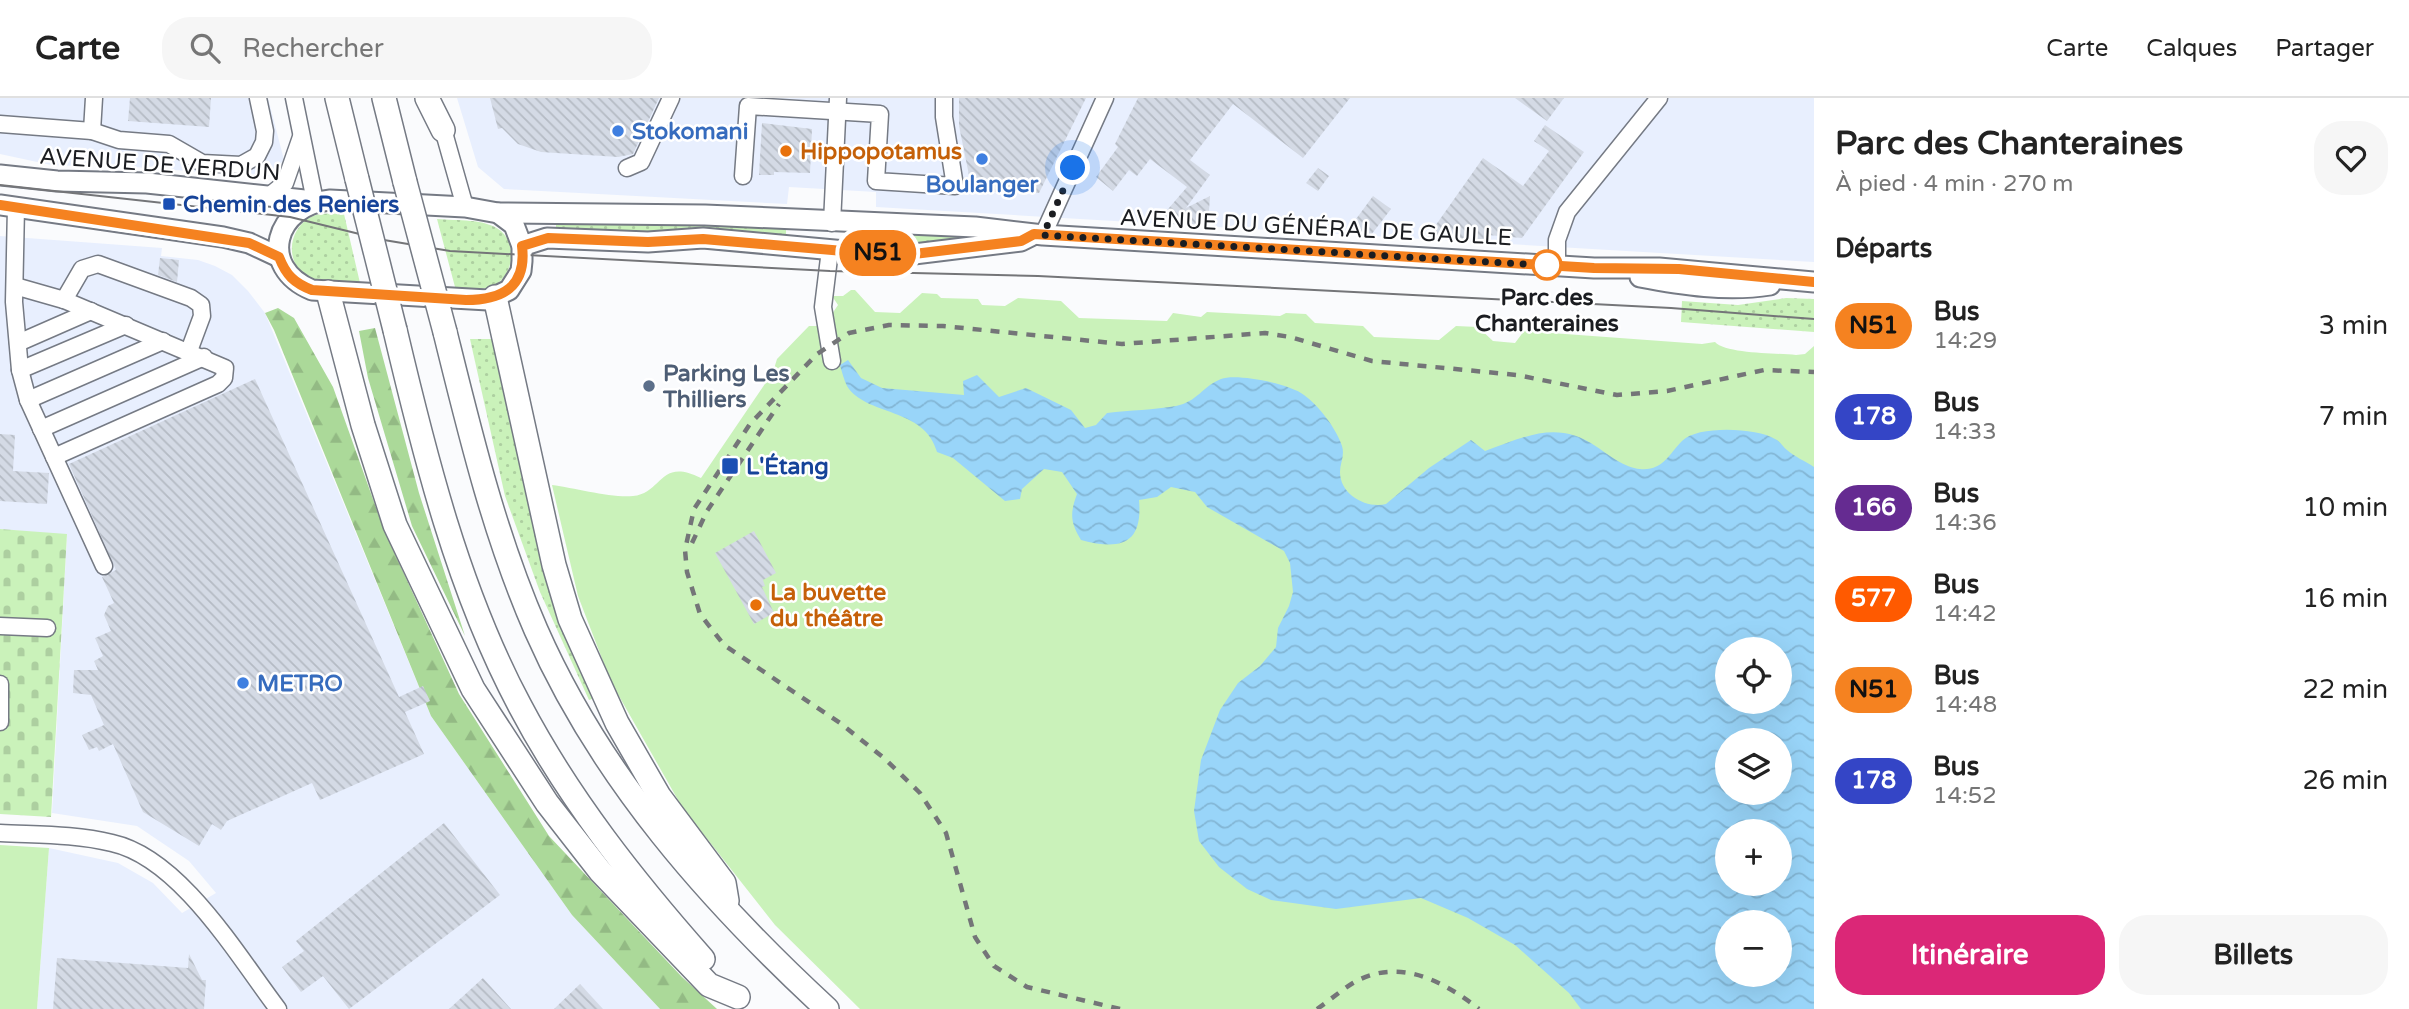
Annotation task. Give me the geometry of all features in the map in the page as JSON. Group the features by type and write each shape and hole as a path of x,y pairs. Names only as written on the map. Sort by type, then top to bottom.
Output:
{"highway":[{"path":"337,98 444,516 479,614 519,705 568,787 616,856 744,1003"},
{"path":"384,98 479,467 519,589 557,673 592,735 645,816 728,911 827,1009"},
{"path":"427,98 443,130"},
{"path":"328,292 363,425 395,525 473,689 547,803 600,871 709,985 744,1003"},
{"path":"495,298 554,565 570,619 617,723 659,796 724,883 728,911"}],"main road":[{"name":"AVENUE DE VERDUN","path":"0,175 57,181 147,183 315,201 464,207"},
{"path":"315,201 306,204 290,217 282,232 279,257 284,270 296,284 328,292 466,300 495,298 514,283 521,271 522,246 514,225 498,213"},
{"path":"8,206 223,237 249,243 279,257"},
{"name":"AVENUE DU GÉNÉRAL DE GAULLE","path":"464,207 498,213 705,215 832,223 975,227 1039,235 1594,268 1678,284 1746,289 1805,281"},
{"path":"830,250 832,223"},
{"name":"AVENUE DU GÉNÉRAL DE GAULLE","path":"522,246 548,238 648,242 703,239 830,250 933,253 1021,241 1039,235"}],"street":[{"path":"92,131 94,98"},
{"path":"0,124 92,131 120,140 169,144 202,163 241,165 257,156 264,142 265,131 258,98"},
{"path":"294,98 315,201"},
{"path":"436,98 464,207"},
{"path":"627,168 641,162 671,98"},
{"path":"743,176 748,106 838,105 880,114 876,181 955,186 944,117 944,98"},
{"path":"1039,235 1105,98"},
{"path":"1556,266 1557,240 1567,212 1659,98"},
{"path":"832,223 838,105"},
{"path":"269,196 285,183 301,134"},
{"path":"8,206 20,370 28,400 104,566"},
{"path":"830,250 824,307 832,360"},
{"path":"64,300 82,269 98,264 110,266 147,285 191,298 201,305 197,354"},
{"path":"15,286 64,300 197,354 223,365 225,373 218,384 54,457"},
{"path":"18,343 91,311"},
{"path":"20,370 126,326"},
{"path":"28,400 163,341"},
{"path":"41,429 197,354"},
{"path":"0,626 47,628"},
{"path":"0,684 0,722"},
{"path":"0,833 62,836 113,843 150,858 183,886 278,1009"}],"shaded area":[{"path":"0,98 268,98 284,160 268,177 80,163 79,166 51,165 0,154"},
{"path":"457,98 1814,98 1814,262 876,207 876,192 789,187 787,204 504,189 478,167"},
{"path":"0,236 162,248 161,256 198,260 215,266 232,275 248,291 265,313 431,716 572,915 660,1009 37,1009 49,848 118,863 153,883 182,913 216,893 189,861 137,826 52,813 67,535 0,529"}],"green space":[{"path":"344,214 360,283 329,283 311,279 296,266 293,257 293,238 297,230 315,215"},
{"path":"437,219 479,222 501,231 510,245 511,260 500,281 484,288 455,287"},
{"path":"556,221 786,227 786,236 643,235 556,229"},
{"path":"872,232 972,232 998,239 872,247"},
{"name":"Parc des Chanteraines","path":"855,290 875,312 900,313 922,293 937,294 941,298 978,299 982,305 1005,306 1018,298 1061,301 1079,318 1167,321 1173,313 1201,317 1207,312 1280,316 1286,313 1306,314 1315,323 1363,326 1374,337 1439,340 1456,326 1478,327 1493,341 1515,343 1524,331 1702,344 1715,342 1740,351 1796,355 1805,354 1814,346 1814,1009 860,1009 775,925 682,807 611,682 578,596 552,485 633,496 643,494 669,474 687,473 701,478 773,372 777,359 809,326 824,326 838,305 832,296 843,296"},
{"path":"1786,298 1814,299 1814,332 1681,322 1682,301 1738,305"},
{"path":"278,308 294,318 333,387 384,530 459,694 549,836 682,977 717,1009 660,1009 572,915 431,716 265,313"},
{"path":"375,328 419,493 465,636 412,526 368,378 359,331"},
{"path":"470,339 493,339 595,698 589,700 540,592 505,496"},
{"path":"0,529 67,534 51,817 0,814"},
{"path":"0,845 49,848 37,1009 0,1009"}],"water":[{"path":"848,360 861,378 882,388 964,395 963,381 977,375 999,397 1026,388 1071,410 1085,428 1096,425 1107,413 1183,404 1221,379 1239,377 1276,384 1304,395 1321,411 1342,446 1340,472 1345,487 1350,494 1363,502 1379,505 1386,504 1429,468 1471,440 1485,451 1541,433 1568,434 1597,447 1623,464 1648,469 1660,465 1682,441 1701,432 1755,432 1777,440 1814,467 1814,1009 1581,1009 1569,993 1515,945 1468,918 1421,898 1336,909 1271,900 1247,889 1219,867 1199,841 1194,811 1201,760 1220,710 1238,683 1260,666 1276,647 1278,628 1293,592 1290,563 1284,551 1207,507 1195,492 1171,487 1157,497 1139,500 1137,526 1126,541 1108,545 1081,540 1072,517 1077,494 1062,472 1044,469 1022,489 1020,499 1005,501 953,458 937,452 930,437 920,427 908,419 867,403 847,386 840,365"}],"building":[{"path":"130,98 211,98 209,127 128,121"},
{"path":"490,98 659,98 633,154 618,157 541,152 518,144 502,128 498,129"},
{"path":"959,98 1086,98 1039,193 992,192 971,185 959,126"},
{"path":"1138,98 1350,98 1303,158 1233,104 1190,160 1210,175 1186,208 1210,196 1208,226 1156,223 1187,187 1150,159 1137,176 1129,170 1113,191 1096,177 1118,147 1115,144"},
{"path":"1515,98 1564,98 1547,121"},
{"name":"Hippopotamus","path":"762,123 812,129 810,173 774,172 774,175 759,175"},
{"path":"1545,125 1584,152 1522,238 1488,235 1483,242 1426,239 1483,158 1523,186 1549,151 1534,141"},
{"path":"1318,168 1329,176 1318,191 1306,183"},
{"path":"1373,196 1391,209 1371,235 1345,234"},
{"path":"160,258 179,260 177,282 158,275"},
{"name":"METRO","path":"255,379 399,697 423,686 430,701 405,712 424,754 320,800 312,783 227,821 221,830 212,824 199,846 143,812 113,744 99,751 97,747 89,750 82,735 104,725 91,695 73,693 74,670 98,670 94,661 103,656 95,638 111,631 104,615 108,606 114,603 102,577 116,570 69,464"},
{"path":"0,434 15,435 13,471 49,473 47,504 0,501"},
{"path":"754,531 776,573 763,580 765,586 762,587 774,613 754,624 715,553"},
{"path":"444,823 500,895 349,1009 323,976 301,992 282,967 304,951 296,941"},
{"path":"189,954 202,980 206,980 204,1009 53,1009 57,958 188,968"},
{"path":"483,978 511,1009 449,1009"},
{"path":"580,984 603,1009 554,1009"}],"tram line":[{"path":"0,185 290,217 384,240 450,251 830,271 1038,276 1671,308 1814,319"}],"railway":[{"path":"1120,1009 1027,987 994,966 975,937 946,833 920,793 884,758 840,723 724,645 700,614 687,572 685,550 694,509 750,424 817,354 849,333 889,325 943,326 1122,344 1265,333 1290,337 1372,361 1517,375 1617,395 1667,391 1764,370 1814,372"},
{"path":"692,543 707,511 779,404"},
{"path":"1317,1009 1353,983 1370,975 1386,972 1403,972 1435,981 1479,1009"}],"bus line":[{"name":"N51","path":"0,205 249,243 279,257 284,270 296,284 312,290 466,300 488,300 509,290 521,271 522,246 548,238 648,242 703,239 867,253 914,254 1021,241 1034,234 1594,268 1659,268 1814,282"}],"place":[{"name":"Stokomani","path":"618,131"},
{"name":"Hippopotamus","path":"786,151"},
{"name":"Boulanger","path":"982,159"},
{"name":"Chemin des Reniers","path":"169,204"},
{"name":"Parc des Chanteraines","path":"1547,265"},
{"name":"Parking Les Thilliers","path":"649,386"},
{"name":"L'Étang","path":"730,466"},
{"name":"La buvette du théâtre","path":"756,605"},
{"name":"METRO","path":"243,683"}],"route":[{"path":"1073,168 1043,235 1556,266 1547,265"}]}
